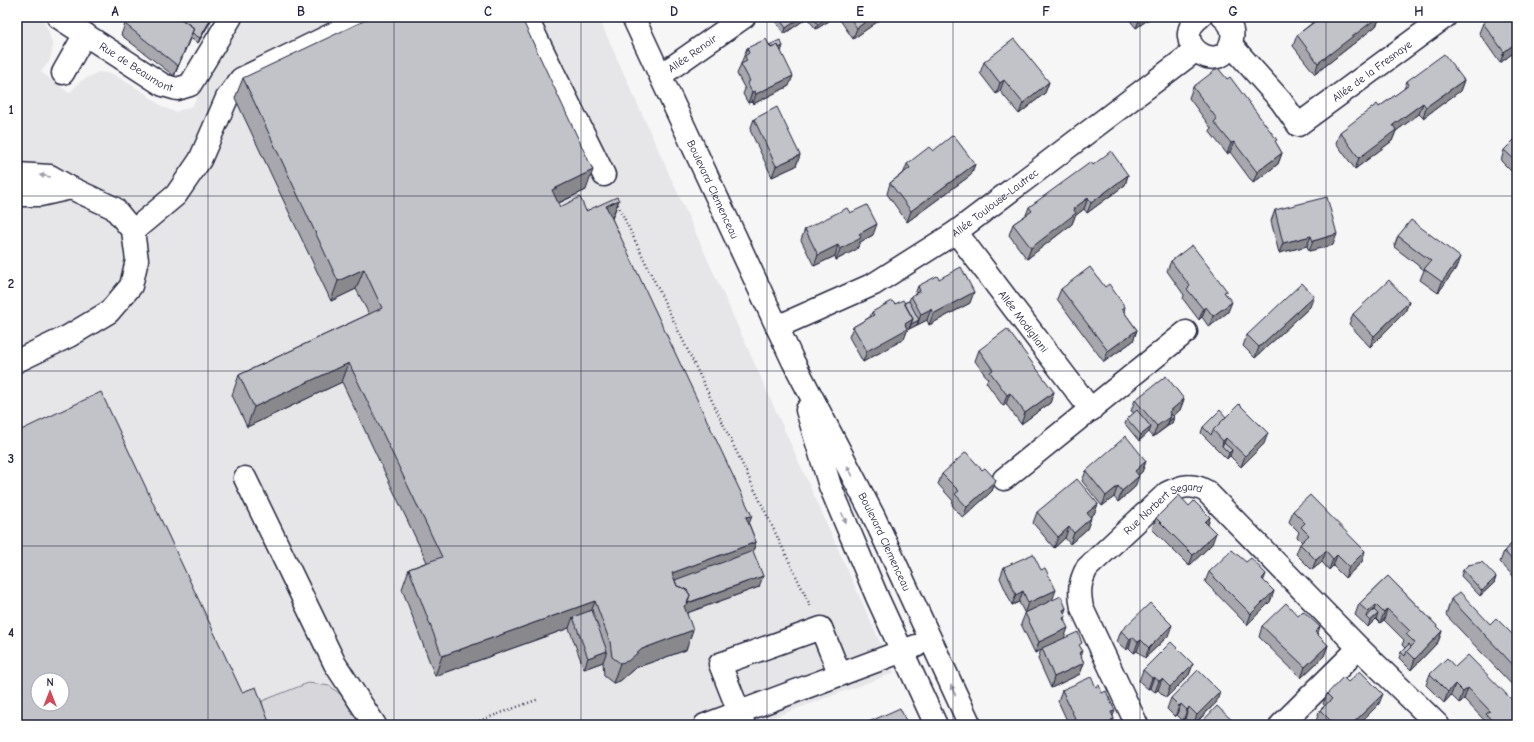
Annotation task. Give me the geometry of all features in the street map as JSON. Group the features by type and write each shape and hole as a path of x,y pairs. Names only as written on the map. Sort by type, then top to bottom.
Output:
{"street":[{"name":"Rue de Beaumont","path":"58,17 163,85 177,89 190,85 231,17"},
{"path":"133,230 176,196 200,160 227,98 241,79 368,17"},
{"path":"526,17 604,175"},
{"name":"Boulevard Clemenceau","path":"633,17 793,361 874,517 970,725"},
{"name":"Allée Renoir","path":"661,75 744,17"},
{"path":"1200,17 1191,26 1189,35 1191,44 1195,51 1210,58 1222,55 1231,45 1233,36 1231,26 1223,17"},
{"name":"Allée de la Fresnaye","path":"1231,45 1281,101 1298,125 1445,17"},
{"path":"63,73 85,34"},
{"name":"Allée Toulouse-Lautrec","path":"777,326 874,284 956,232 1195,51"},
{"path":"17,174 50,176 71,188 114,208 133,230 137,260 130,286 109,312 69,336 17,361"},
{"path":"17,195 40,195 71,188"},
{"name":"Allée Modigliani","path":"956,232 1091,410"},
{"path":"1004,479 1186,332"},
{"name":"Boulevard Clemenceau","path":"793,361 830,486 936,725"},
{"path":"245,478 335,664 375,725"},
{"name":"Rue Norbert Segard","path":"1137,725 1082,608 1079,592 1080,580 1087,568 1167,493 1180,487 1191,485 1206,491 1359,648 1438,725"},
{"path":"741,719 720,664 821,628 840,675"},
{"path":"705,725 741,719 840,675 930,640"},
{"path":"1281,725 1359,648"}],"path":[{"path":"604,175 821,628"},
{"path":"468,725 539,699"}],"shaded area":[{"path":"17,17 42,18 49,32 53,46 50,60 41,72 69,93 81,81 98,72 113,74 145,93 163,107 175,112 192,106 246,17 594,17 602,25 894,673 753,725 17,725"},
{"path":"308,683 330,686 341,695 360,725 267,725 262,701"}],"building":[{"path":"131,17 181,17 180,18 194,28 178,66 125,24"},
{"path":"183,17 212,17 200,38 192,33 194,28 181,19"},
{"path":"372,17 521,17 593,170 552,190 560,207 580,197 586,211 617,197 619,200 606,206 752,516 746,517 756,542 672,573 677,586 686,589 690,595 687,604 684,606 693,630 642,649 628,661 620,663 612,657 610,642 595,601 442,656 409,569 442,557 349,363 254,407 239,375 382,308 364,269 338,281 243,78"},
{"path":"778,17 802,17 786,28"},
{"path":"812,17 828,17 818,24"},
{"path":"849,17 872,17 857,28"},
{"path":"1315,17 1378,17 1318,63 1297,35 1317,20"},
{"path":"1491,17 1517,17 1517,42 1504,52 1483,23"},
{"path":"766,39 771,48 778,45 793,76 756,94 755,91 752,92 747,83 750,81 741,64 747,61 745,56 749,53 747,48"},
{"path":"1014,39 1049,82 1023,103 1004,80 1000,83 984,62"},
{"path":"780,40 783,46 779,48 778,45 771,48 769,45"},
{"path":"1444,54 1464,80 1426,107 1423,103 1393,125 1396,130 1359,158 1340,132 1377,104 1379,107 1409,85 1407,81"},
{"path":"1218,68 1227,79 1230,77 1277,140 1275,141 1282,153 1257,172 1234,142 1231,143 1214,122 1217,119 1193,87"},
{"path":"777,107 800,155 776,166 754,119"},
{"path":"953,135 975,164 911,211 890,183 910,168 907,164 929,147 933,151"},
{"path":"1517,137 1517,162 1504,150"},
{"path":"1111,151 1128,175 1091,203 1088,198 1073,209 1076,213 1031,248 1013,224 1032,211 1029,207 1091,162 1093,165"},
{"path":"1327,197 1337,234 1313,241 1311,236 1283,243 1275,210"},
{"path":"867,205 877,224 859,234 861,238 840,249 838,245 818,255 805,229 847,208 850,213"},
{"path":"1411,220 1460,257 1442,282 1424,269 1431,261 1398,236"},
{"path":"1192,245 1227,291 1224,292 1232,302 1213,316 1206,307 1203,309 1187,289 1190,286 1171,261"},
{"path":"961,267 974,292 933,314 931,309 921,314 911,296 920,291 918,286 937,276 939,279"},
{"path":"1090,267 1105,287 1109,284 1125,307 1122,309 1137,330 1108,351 1061,289"},
{"path":"1389,280 1409,302 1374,336 1353,314"},
{"path":"1302,283 1314,296 1259,347 1247,335"},
{"path":"903,300 913,319 905,324 907,329 867,351 853,327 874,315 872,312 892,301 895,304"},
{"path":"909,301 919,320 911,324 913,319 904,303"},
{"path":"1007,329 1054,392 1025,413 1010,393 1007,395 990,372 993,370 979,350"},
{"path":"1166,376 1184,399 1169,412 1171,416 1157,426 1135,400"},
{"path":"101,392 242,692 256,687 270,725 17,725 17,432"},
{"path":"1239,404 1268,433 1245,456 1226,438 1223,441 1213,430"},
{"path":"1137,410 1151,427 1141,435 1127,419"},
{"path":"1220,410 1226,417 1213,430 1211,435 1203,427"},
{"path":"1171,414 1174,417 1169,421 1170,415"},
{"path":"1126,436 1146,461 1135,471 1139,476 1122,491 1118,486 1106,496 1086,471"},
{"path":"1224,443 1232,450 1229,453 1222,446"},
{"path":"966,452 982,470 985,468 996,480 967,507 955,494 959,491 942,474"},
{"path":"1077,479 1098,504 1087,513 1091,518 1074,533 1069,527 1058,537 1037,512"},
{"path":"1179,495 1189,506 1194,501 1210,517 1205,522 1216,533 1193,555 1156,518"},
{"path":"1310,495 1365,551 1349,567 1337,555 1333,559 1326,551 1316,560 1300,544 1309,535 1301,527 1305,523 1293,511"},
{"path":"1517,539 1517,565 1504,551"},
{"path":"1232,550 1246,562 1251,558 1266,574 1262,579 1274,591 1251,614 1209,572"},
{"path":"753,551 763,576 687,603 690,595 686,589 677,586 675,580"},
{"path":"1033,554 1041,570 1045,568 1056,590 1028,603 1023,591 1016,595 1004,567"},
{"path":"1482,562 1496,577 1482,591 1463,570 1468,565"},
{"path":"1388,576 1442,631 1415,659 1407,651 1415,643 1406,634 1410,631 1387,609 1384,613 1376,605 1368,612 1359,604"},
{"path":"1460,592 1490,624 1496,618 1517,639 1517,669 1451,599"},
{"path":"1061,596 1066,608 1063,610 1066,616 1063,618 1068,628 1039,642 1025,613"},
{"path":"1150,603 1172,625 1149,648 1141,640 1138,642 1132,637 1130,639 1121,631"},
{"path":"1286,603 1298,616 1303,611 1320,627 1315,632 1328,645 1305,667 1262,626"},
{"path":"592,610 607,651 588,658 573,617"},
{"path":"1374,610 1378,614 1370,621 1366,617"},
{"path":"1078,632 1082,643 1079,645 1083,651 1079,653 1084,663 1054,677 1042,648"},
{"path":"1171,642 1193,664 1170,687 1162,679 1159,681 1154,677 1152,678 1143,670"},
{"path":"1409,644 1411,647 1405,656 1401,652"},
{"path":"1468,655 1517,705 1517,716 1508,725 1492,725 1494,723 1486,714 1490,711 1468,688 1463,692 1455,684 1448,692 1430,674 1447,658 1455,667"},
{"path":"1198,670 1220,692 1197,715 1189,707 1187,710 1181,704 1179,706 1171,698"},
{"path":"1360,671 1383,694 1351,725 1335,725 1320,710 1332,699 1327,694 1343,677 1348,682"},
{"path":"1091,677 1096,687 1099,685 1102,693 1106,691 1115,711 1111,712 1114,719 1111,720 1114,725 1078,725 1062,690"},
{"path":"1217,706 1237,725 1199,725"},
{"path":"900,708 908,725 862,725"},
{"path":"1312,719 1318,725 1305,725"}]}
